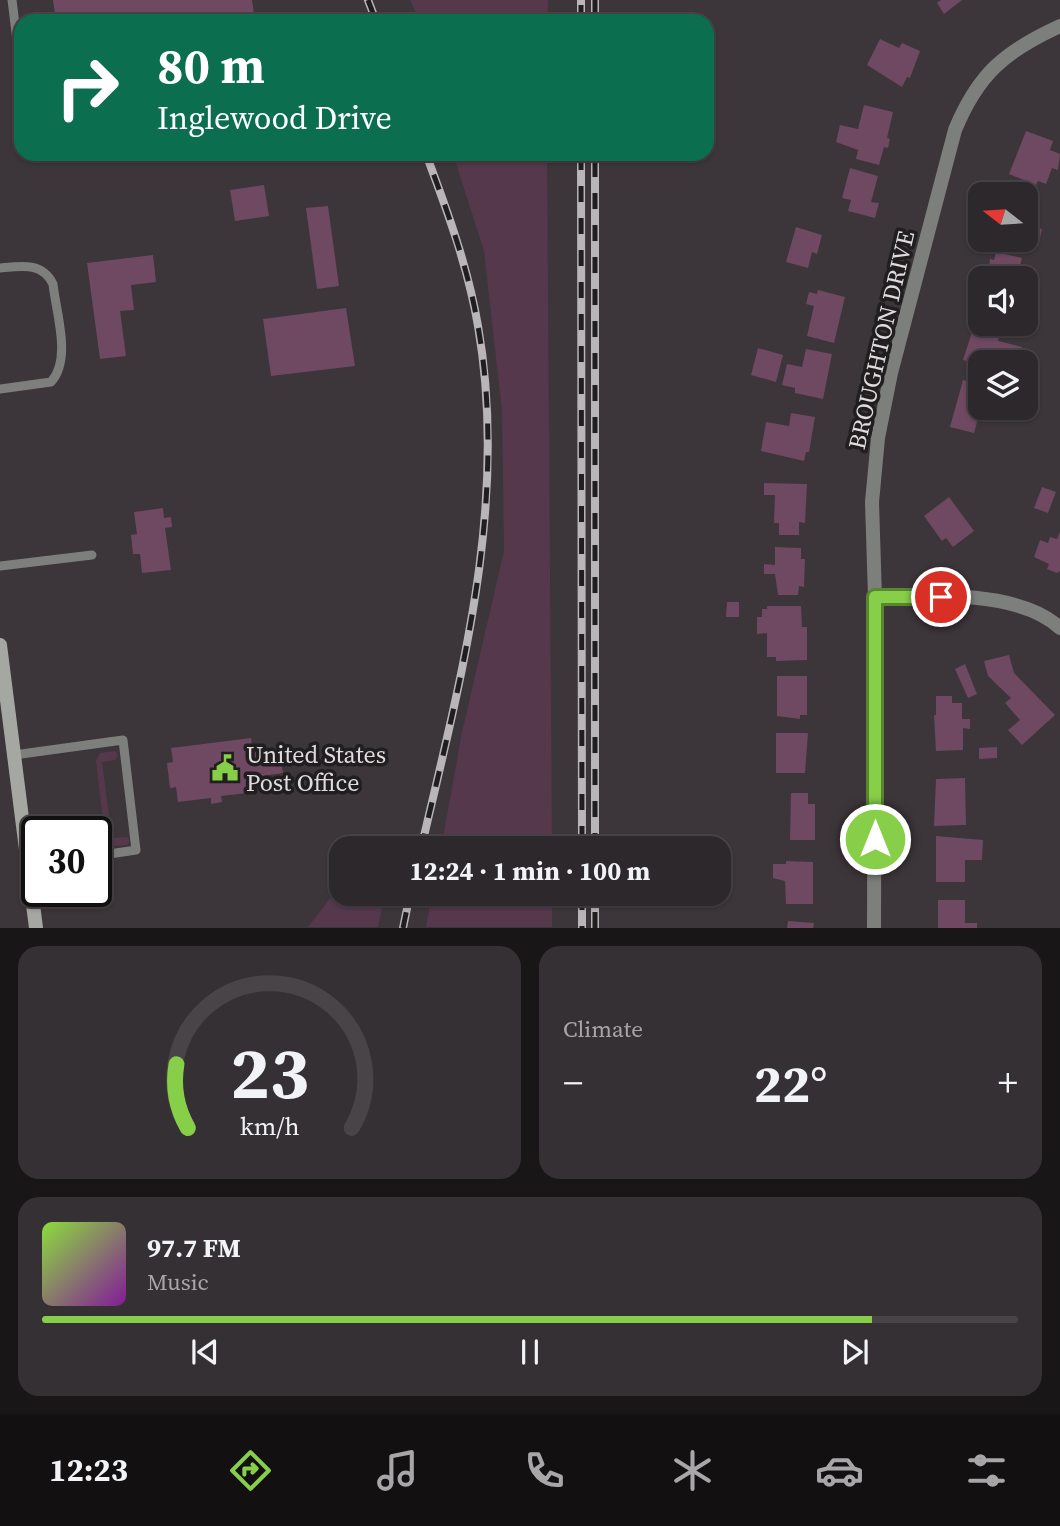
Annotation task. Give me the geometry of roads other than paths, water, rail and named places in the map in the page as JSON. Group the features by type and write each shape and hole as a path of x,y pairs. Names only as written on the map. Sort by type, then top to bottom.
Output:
{"main road":[{"path":"0,645 24,816"},
{"path":"35,907 36,928"}],"street":[{"name":"BROUGHTON DRIVE","path":"874,928 875,597 872,502 878,438 891,373 955,131 966,103 996,64 1024,42 1060,26"},
{"path":"875,597 922,595 1018,606 1037,612 1060,628"}],"lane":[{"path":"0,268 29,267 48,273 53,284 62,359 60,372 51,382 0,389"},
{"path":"0,566 92,555"},
{"path":"14,755 123,740 136,850 112,854"}],"railway":[{"path":"368,0 373,14"},
{"path":"581,0 581,14"},
{"path":"595,0 595,14"},
{"path":"424,836 465,655 484,524 488,459 486,393 474,304 456,239 429,161"},
{"path":"581,161 582,836"},
{"path":"595,161 595,836"},
{"path":"403,928 408,906"},
{"path":"582,906 582,928"},
{"path":"595,906 595,928"}],"place":[{"name":"United States Post Office","path":"225,768"}]}
